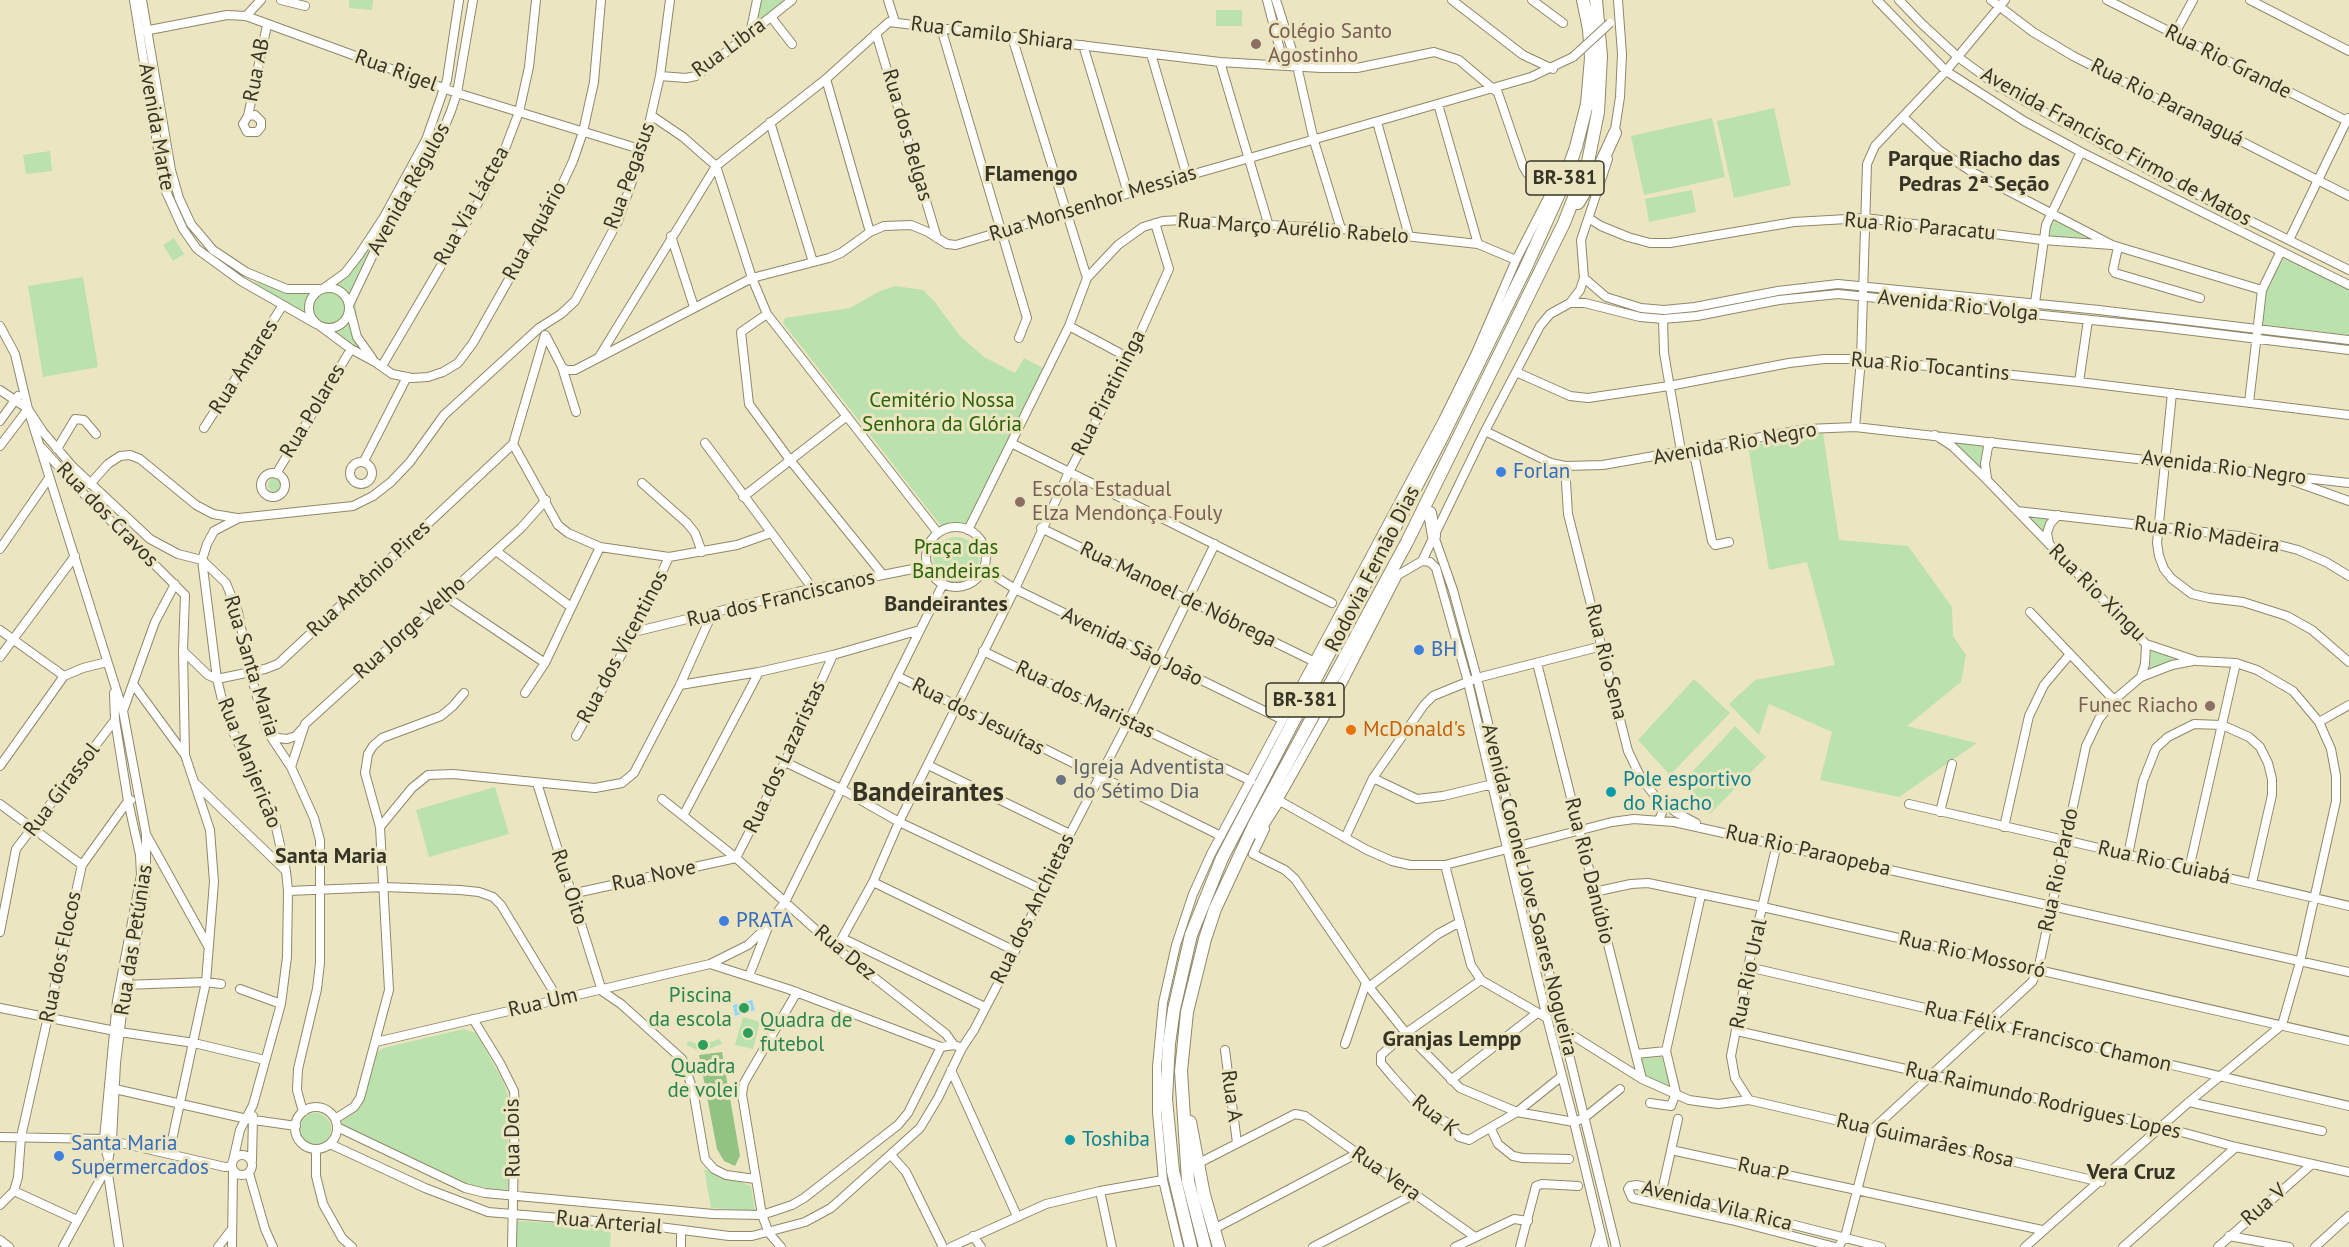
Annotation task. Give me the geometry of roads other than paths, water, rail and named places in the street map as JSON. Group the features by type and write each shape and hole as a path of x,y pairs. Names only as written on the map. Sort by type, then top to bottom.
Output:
{"highway":[{"name":"Rodovia Fernão Dias","path":"1191,1247 1179,1204 1170,1155 1166,1099 1173,1009 1181,970 1203,902 1243,816 1356,605 1488,344 1553,207 1576,147 1587,104 1589,29 1582,0"},
{"name":"Rodovia Fernão Dias","path":"1205,1247 1188,1181 1181,1071 1188,1012 1205,939 1215,909 1248,853 1261,813 1407,542 1564,223 1588,162 1598,112 1601,56 1596,0"},
{"path":"1564,223 1598,170 1615,133"},
{"path":"1554,186 1576,147"},
{"name":"BR-381","path":"1398,575 1451,471 1477,401"},
{"path":"1430,513 1434,536"},
{"name":"BR-381","path":"1248,853 1278,800"},
{"path":"1181,1071 1197,1164 1212,1230 1219,1247"}],"street":[{"name":"Avenida Marte","path":"134,0 143,31 178,198 195,231 213,250 246,272 287,289 322,289"},
{"name":"Avenida Marte","path":"142,0 143,31 162,172 171,204 188,238 197,249 241,281 318,325 351,349 378,364"},
{"path":"246,16 261,0"},
{"path":"281,0 305,6"},
{"name":"Avenida Régulos","path":"322,289 345,273 384,217 426,140 445,89 459,0"},
{"name":"Avenida Régulos","path":"349,307 378,244 435,150 457,93 472,0"},
{"name":"Rua Via Láctea","path":"378,364 485,191 503,154 519,112 529,67 536,0"},
{"name":"Rua Aquário","path":"378,364 392,374 428,377 458,363 472,343 561,187 584,132 595,72 602,0"},
{"name":"Rua Pegasus","path":"239,518 353,506 373,496 391,482 410,462 444,415 539,328 561,314 575,301 618,221 643,150 660,76 670,0"},
{"path":"750,34 757,0"},
{"name":"Rua Libra","path":"660,76 686,78 696,76 792,0"},
{"path":"888,0 895,22"},
{"path":"1267,0 1284,65"},
{"path":"1276,0 1297,66 1314,141 1341,229"},
{"path":"1532,0 1563,23"},
{"name":"Rua Monsenhor Messias","path":"562,368 575,369 752,278 841,253 870,232 884,226 902,224 919,228 952,245 1531,77 1553,69 1573,57 1610,23 1618,0"},
{"name":"BR-381","path":"1584,278 1581,240 1590,219 1615,133 1622,54 1618,0"},
{"name":"Avenida Francisco Firmo de Matos","path":"1899,0 1958,57 1999,87 2156,174 2349,270"},
{"name":"Rua Rio Paranaguá","path":"1991,0 2033,32 2073,56 2349,196"},
{"path":"1855,427 1861,359 1867,164 1875,146 1946,71 2005,0"},
{"name":"Rua Rio Grande","path":"2107,0 2348,120"},
{"path":"2174,35 2193,0"},
{"path":"2250,0 2349,51"},
{"path":"1455,1 1523,55 1553,69"},
{"name":"Avenida Francisco Firmo de Matos","path":"1879,1 1946,71 2024,121 2280,253 2349,285"},
{"name":"Rua Rigel","path":"143,31 227,15 246,16 445,89 643,150"},
{"path":"771,17 792,44"},
{"name":"Rua Camilo Shiara","path":"598,357 716,166 825,79 884,26 895,22 1220,62 1358,68 1434,52 1459,60 1493,88"},
{"name":"Rua AB","path":"248,116 267,25"},
{"path":"941,28 1028,318 1019,338"},
{"name":"Rua dos Belgas","path":"876,33 937,238"},
{"path":"968,530 1069,326 1087,278 1012,37"},
{"path":"1083,45 1128,194"},
{"path":"1151,54 1187,176"},
{"path":"1220,62 1268,223"},
{"path":"825,79 870,232"},
{"path":"1493,88 1502,99 1527,173 1535,179 1554,186"},
{"path":"1438,104 1478,244"},
{"path":"2024,121 2035,114 2034,107"},
{"path":"652,116 683,137 716,166 752,278 767,314 938,533"},
{"path":"1903,117 1939,150 1972,172 2115,246 2262,290"},
{"path":"2289,240 2348,120"},
{"path":"770,122 813,262"},
{"path":"1377,122 1409,237"},
{"path":"2035,303 2043,240 2050,212 2081,152"},
{"path":"162,172 171,170"},
{"name":"Rodovia Fernão Dias","path":"1179,1247 1163,1180 1157,1112 1157,1067 1163,1003 1184,918 1221,836 1449,409 1516,260 1554,186"},
{"name":"Rua Rio Paracatu","path":"1590,219 1628,237 1650,243 1670,243 1794,222 1865,218 2043,240 2115,246"},
{"name":"Rua Março Aurélio Rabelo","path":"1087,278 1130,235 1155,223 1182,220 1268,223 1478,244 1516,260"},
{"name":"Rua Piratininga","path":"835,946 842,938 873,882 899,822 1015,589 1041,528 1129,358 1169,269 1155,223"},
{"path":"672,236 694,307"},
{"path":"2115,246 2113,270 2115,273 2200,298"},
{"path":"2249,403 2262,290 2280,253"},
{"path":"241,281 246,272"},
{"name":"Rodovia Fernão Dias","path":"1278,800 1325,717 1398,575 1422,561 1485,431 1540,326 1550,314 1570,303 1580,290 1584,278"},
{"name":"Avenida Rio Volga","path":"1584,278 1606,297 1641,308 1664,310 1695,307 1809,287 1838,284 1863,285 2349,340"},
{"path":"349,307 346,319 339,326 329,328 318,325 310,316 308,306 312,296 322,289 338,289 346,296 349,307 357,337 378,364"},
{"name":"Avenida Rio Volga","path":"1570,303 1585,303 1640,318 1664,319 1697,316 1821,295 1863,296 2349,350"},
{"name":"Rua Antares","path":"204,428 283,305"},
{"path":"767,314 741,332 748,404 883,575"},
{"path":"1664,319 1664,353 1681,451"},
{"path":"2079,382 2088,320"},
{"name":"Rua das Petúnias","path":"0,326 15,354 39,445 123,711 146,834 148,867 146,890 123,985"},
{"path":"1069,326 1129,358"},
{"path":"539,328 562,368 576,412"},
{"path":"545,335 513,444 558,525 600,547 669,557 736,545 771,533"},
{"name":"Rua Polares","path":"276,474 351,349"},
{"name":"Rua Rio Tocantins","path":"1516,372 1570,396 1588,398 1669,386 1789,363 1824,359 1861,359 2079,382 2349,415"},
{"path":"364,461 407,377"},
{"path":"0,421 23,387"},
{"path":"0,390 28,408 0,446"},
{"path":"2172,393 2158,526 2159,556 2172,579 2182,588 2201,596 2243,602 2287,616 2312,630 2349,662"},
{"name":"Rua dos Cravos","path":"28,408 57,448 90,484 150,539"},
{"path":"743,497 847,416"},
{"path":"57,448 75,418 84,420 96,434"},
{"name":"Avenida Rio Negro","path":"1485,431 1551,463 1565,466 1603,465 1807,429 1855,427 2164,460 2277,476 2349,483"},
{"name":"Rua Rio Xingu","path":"1935,435 1952,446 1987,480 2146,644 2197,661 2236,663 2257,670 2293,691 2319,722 2331,749 2336,776 2336,801 2313,897 2301,962 2282,1025"},
{"path":"1987,480 1984,464 1988,447 1992,442"},
{"path":"705,443 813,589"},
{"path":"1011,443 1332,603"},
{"name":"Rua Antônio Pires","path":"217,680 278,664 513,444"},
{"name":"Rua dos Cravos","path":"39,445 79,489 176,584"},
{"path":"1694,449 1712,541 1715,544 1729,542"},
{"path":"90,484 108,464 120,456 130,455 141,459 196,505 213,514 239,518"},
{"name":"Rua Rio Sena","path":"1565,466 1568,514 1628,751 1641,778 1655,795 1677,813 1703,827"},
{"path":"2277,476 2349,501"},
{"path":"0,549 49,478"},
{"path":"2328,480 2326,488 2328,492"},
{"path":"642,483 687,523 695,533 702,552"},
{"name":"Rua Jorge Velho","path":"291,767 305,724 521,528 546,500"},
{"name":"Rua Rio Madeira","path":"2017,511 2224,533 2282,544 2326,562 2349,576"},
{"path":"2049,543 2047,533 2050,524 2058,515"},
{"path":"202,560 214,531 239,518"},
{"path":"950,528 968,530 980,539 984,546 986,561 984,569 976,580 963,586 943,584 933,577 928,566 927,552 933,538 950,528"},
{"name":"Rua Manoel de Nóbrega","path":"1041,528 1315,662"},
{"name":"Avenida Coronel Jove Soares Nogueira","path":"1434,536 1453,590 1477,678 1616,1247"},
{"path":"140,550 150,539"},
{"name":"Rua Santa Maria","path":"150,539 161,547 202,560 225,583 238,612 250,672 267,730 291,767 314,818 320,840 320,963 317,989 298,1069 297,1090 303,1112"},
{"name":"Rua dos Anchietas","path":"958,1046 974,1030 1015,951 1070,834 1215,544"},
{"path":"525,693 545,663 600,547"},
{"path":"496,551 571,607"},
{"path":"0,657 75,556"},
{"name":"Rua dos Vicentinos","path":"576,736 634,632 669,557"},
{"name":"Rua Manjericão","path":"202,560 217,680 226,716 275,823 288,891 287,957 281,1004 250,1119 252,1168 249,1173"},
{"name":"Avenida Coronel Jove Soares Nogueira","path":"1422,561 1430,562 1436,568 1468,682 1547,1018 1604,1247"},
{"name":"Rua dos Franciscanos","path":"634,632 813,589 928,566"},
{"name":"Avenida São João","path":"984,569 1015,589 1283,720"},
{"path":"123,711 155,621 176,584 186,595 183,651 185,755 210,830 214,882 206,982 169,1154"},
{"path":"749,976 770,922 785,902 943,584"},
{"path":"1443,592 1453,590"},
{"path":"445,596 545,663"},
{"path":"2030,612 2114,700"},
{"path":"380,827 412,788 428,775 453,774 595,788 622,783 634,773 680,685 712,614"},
{"path":"0,630 64,676"},
{"path":"680,685 759,672 833,655 920,630"},
{"path":"2141,677 2145,664 2146,644"},
{"path":"1345,838 1373,778 1424,705 1433,696 1477,678 1602,646"},
{"path":"183,651 208,675 217,680"},
{"name":"Rua dos Maristas","path":"983,651 1251,781"},
{"path":"2004,827 2029,716 2044,685 2070,654"},
{"name":"Rua dos Lazaristas","path":"736,858 784,762 833,655"},
{"name":"Rua Rio Pardo","path":"1873,1129 2026,990 2038,970 2086,746 2099,719 2114,700 2141,677 2172,665 2197,661"},
{"path":"0,766 64,676 107,662"},
{"name":"Rua Rio Danúbio","path":"1537,663 1642,1079"},
{"path":"2189,869 2236,663"},
{"path":"683,816 759,672"},
{"name":"Rua dos Jesuítas","path":"897,676 1221,836"},
{"path":"133,684 185,755"},
{"name":"Rua das Petúnias","path":"114,685 115,720 128,801 140,855 141,875 117,1031 108,1140 107,1165 118,1243"},
{"path":"336,1123 354,1107 360,1098 389,990 380,827 365,773 368,754 382,738 441,716 464,693"},
{"path":"2319,722 2349,705"},
{"path":"1476,716 1486,714"},
{"name":"Rua Girassol","path":"0,933 16,849 115,720"},
{"path":"267,730 278,738 287,739 296,736 305,724"},
{"path":"2128,855 2143,781 2156,748 2168,737 2194,724 2222,725 2249,737 2260,747 2268,763 2272,779 2272,795 2252,883"},
{"path":"784,762 841,789 899,822 1043,890"},
{"path":"1940,812 1952,764"},
{"path":"928,765 1070,834"},
{"path":"1373,778 1417,799 1443,796 1493,784"},
{"path":"194,782 286,871"},
{"name":"Rua Oito","path":"537,783 602,991"},
{"path":"128,801 138,798"},
{"name":"Rua Dez","path":"662,799 736,858 835,946 958,1046"},
{"name":"Rua Rio Paraopeba","path":"1278,800 1367,850 1392,861 1410,865 1445,865 1612,822 1634,819 1659,821 1703,827 2349,972"},
{"name":"Rua dos Flocos","path":"14,1191 18,1177 21,1137 82,865 128,801"},
{"path":"0,804 82,865"},
{"path":"1659,821 1665,804"},
{"name":"Rua Rio Cuiabá","path":"1909,804 2349,906"},
{"path":"146,834 209,947"},
{"name":"Rua Rio Ural","path":"1749,1100 1735,1078 1731,1056 1748,967 1777,844"},
{"path":"1248,853 1295,879 1367,985 1406,1033 1460,1088 1517,1112 1574,1122 1584,1118 1620,1089"},
{"name":"Rua Nove","path":"571,894 736,858"},
{"path":"1445,865 1471,965 1481,980 1547,1018"},
{"path":"873,882 1015,951"},
{"name":"Rua Rio Mossoró","path":"1594,892 1631,884 1648,883 1763,907 2349,1041"},
{"path":"288,891 385,887 460,890 479,892 493,897 501,905 558,999"},
{"path":"1650,1103 1671,1106 1676,1094 1666,1051 1701,895"},
{"name":"Rua Um","path":"376,1042 710,964 748,945 770,922"},
{"path":"1345,1044 1367,985 1438,934 1460,922"},
{"path":"842,938 985,1007"},
{"path":"710,964 797,992 941,1047 958,1046"},
{"name":"Rua Félix Francisco Chamon","path":"1748,967 2349,1106"},
{"path":"1406,1033 1481,980"},
{"path":"123,985 206,982 221,984"},
{"path":"240,989 281,1004"},
{"path":"602,991 621,1004 682,1059 693,1090 705,1159 714,1169 726,1175 755,1179"},
{"path":"781,1247 769,1233 762,1215 742,1094 744,1083 797,992"},
{"path":"0,1008 117,1031 194,1043 265,1060"},
{"path":"1451,1080 1537,1013"},
{"name":"Rua Dois","path":"473,1019 514,1091 515,1196 512,1247"},
{"path":"2025,1247 2189,1102 2282,1025"},
{"path":"1561,1028 1642,1079 1689,1100 1718,1104 1749,1100"},
{"name":"Rua das Petúnias","path":"108,1140 115,1089 117,1031"},
{"name":"Rua Raimundo Rodrigues Lopes","path":"1737,1031 2163,1127 2236,1147 2349,1172"},
{"name":"Rua K","path":"1406,1033 1381,1055 1381,1063 1419,1106 1446,1122 1459,1137 1469,1140 1517,1112 1562,1076"},
{"name":"Rua Arterial","path":"330,1144 470,1207 514,1215 729,1236 769,1233 805,1222 831,1208 920,1128 951,1070 958,1046"},
{"name":"Rua Arterial","path":"336,1123 465,1188 515,1196 713,1215 762,1215 792,1205 804,1198 898,1125 908,1113 941,1047"},
{"name":"Rua A","path":"1225,1050 1237,1143"},
{"path":"1636,1054 1666,1051"},
{"path":"951,1070 1017,1216"},
{"path":"115,1089 250,1119 296,1126"},
{"name":"Rua Guimarães Rosa","path":"1749,1100 2101,1182"},
{"path":"2189,1102 2322,1131"},
{"path":"314,1107 321,1107 332,1113 336,1123 334,1139 330,1144 316,1149 301,1142 296,1126 303,1112 314,1107"},
{"name":"Rua Vera","path":"1237,1143 1295,1114 1305,1116 1475,1237"},
{"name":"Rua Manjericão","path":"232,1247 234,1168 240,1130 250,1119"},
{"path":"1662,1191 1678,1119"},
{"path":"1491,1129 1498,1144 1513,1156 1569,1159"},
{"path":"1837,1247 1845,1237 1873,1129"},
{"path":"0,1137 108,1140 249,1173 265,1229 273,1247"},
{"path":"1197,1164 1237,1143"},
{"path":"2123,1247 2236,1147"},
{"path":"316,1149 316,1176 323,1204 342,1238 352,1247"},
{"name":"Rua P","path":"1671,1150 2042,1230"},
{"path":"1212,1230 1356,1154"},
{"path":"234,1168 241,1155 248,1156 252,1162"},
{"path":"891,1155 906,1172 943,1247"},
{"name":"Rua V","path":"2218,1247 2312,1164"},
{"path":"63,1247 107,1165"},
{"path":"951,1247 1046,1204 1100,1191 1163,1180"},
{"path":"1520,1247 1538,1185 1578,1186"},
{"name":"Avenida Vila Rica","path":"1837,1247 1632,1197 1628,1189 1632,1185 1662,1191 1881,1247"},
{"path":"0,1205 14,1191 77,1220"},
{"path":"1100,1191 1112,1247"},
{"path":"1313,1247 1415,1194"},
{"path":"2315,1247 2349,1216"},
{"path":"1455,1247 1514,1219 1528,1221"},
{"path":"218,1247 232,1229"},
{"path":"681,1230 681,1247"},
{"path":"1595,1247 1600,1231"},
{"path":"974,1236 981,1247"},
{"path":"2229,1236 2289,1247"},
{"path":"0,1240 9,1247"},
{"path":"112,1247 118,1243"}],"water":[{"name":"Piscina da escola","path":"752,1000 755,1010 735,1016 733,1005"}],"place":[{"name":"Colégio Santo Agostinho","path":"1256,44"},
{"name":"Forlan","path":"1501,472"},
{"name":"Escola Estadual Elza Mendonça Fouly","path":"1020,502"},
{"name":"BH","path":"1419,650"},
{"name":"Funec Riacho","path":"2210,706"},
{"name":"McDonald's","path":"1351,730"},
{"name":"Igreja Adventista do Sétimo Dia","path":"1061,780"},
{"name":"Pole esportivo do Riacho","path":"1611,792"},
{"name":"PRATA","path":"724,921"},
{"name":"Piscina da escola","path":"744,1008"},
{"name":"Quadra de futebol","path":"748,1033"},
{"name":"Quadra de volei","path":"703,1045"},
{"name":"Toshiba","path":"1070,1140"},
{"name":"Santa Maria Supermercados","path":"59,1156"}],"district":[{"name":"Parque Riacho das Pedras 2ª Seção","path":"1974,172"},
{"name":"Flamengo","path":"1031,175"},
{"name":"Bandeirantes","path":"946,605"},
{"name":"Bandeirantes","path":"928,793"},
{"name":"Santa Maria","path":"331,857"},
{"name":"Granjas Lempp","path":"1452,1040"},
{"name":"Vera Cruz","path":"2131,1173"}],"park label":[{"name":"Cemitério Nossa Senhora da Glória","path":"942,413"},
{"name":"Praça das Bandeiras","path":"956,560"}]}
